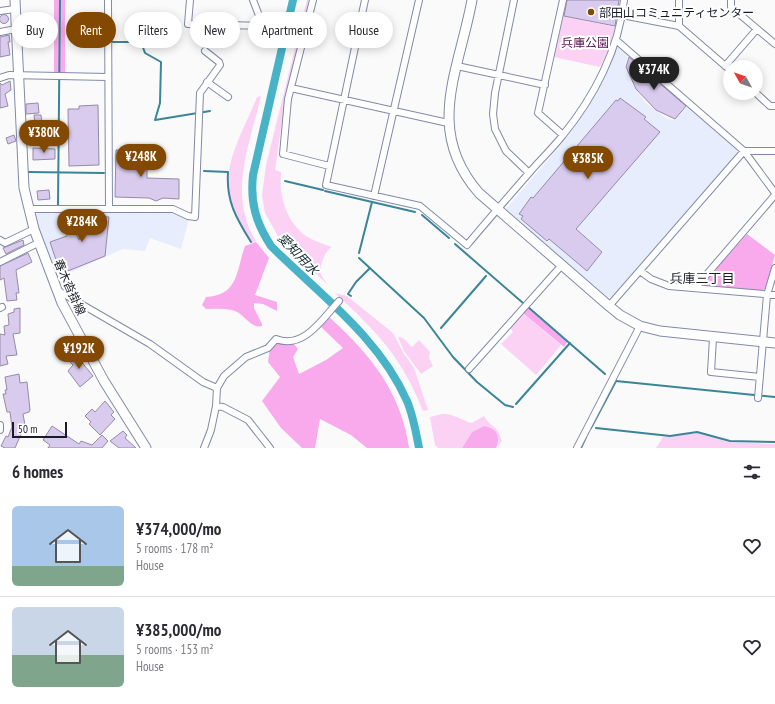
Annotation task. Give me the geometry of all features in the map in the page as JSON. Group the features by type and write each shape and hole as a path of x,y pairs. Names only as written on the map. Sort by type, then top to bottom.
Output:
{"street":[{"path":"108,0 109,208"},
{"path":"190,0 188,24 263,26 253,0"},
{"path":"312,0 292,88 288,98 283,154 330,166"},
{"path":"365,0 326,185 420,206 467,245 563,135 585,105 604,71 616,40 624,0"},
{"path":"374,196 418,0"},
{"path":"472,0 451,88 448,123 452,146 459,166 479,193 620,316 640,326 660,331 713,338 775,343"},
{"path":"514,0 493,104 495,129 506,151 529,173"},
{"path":"563,135 538,113 564,0"},
{"path":"679,0 679,26"},
{"path":"731,0 731,7 775,44"},
{"path":"0,11 15,5"},
{"path":"622,15 679,26 723,64"},
{"path":"730,60 757,29"},
{"path":"0,32 12,30"},
{"path":"616,40 744,151 775,194 695,288"},
{"name":"春木沓掛線","path":"17,48 24,188 38,243 57,290 104,381 146,448"},
{"path":"29,210 109,208 173,209 188,216 195,217 200,93 220,65 219,62 205,51"},
{"path":"457,66 545,85"},
{"path":"0,78 8,75 108,77"},
{"path":"207,82 228,97"},
{"path":"292,88 448,123"},
{"path":"763,100 770,106 775,106"},
{"path":"609,306 744,151 775,151"},
{"path":"0,240 5,244 34,229"},
{"path":"0,262 38,243"},
{"path":"469,369 562,265"},
{"path":"758,395 767,295 775,268"},
{"path":"640,271 651,279 668,286 775,295"},
{"path":"57,290 150,344 203,382 216,388"},
{"path":"204,448 211,430 216,406 216,388 224,376 246,357 268,348 276,338 289,342 307,336 339,301"},
{"path":"576,448 640,326"},
{"path":"713,338 711,372 760,377"},
{"path":"216,406 222,407 248,420 270,448"},
{"path":"0,425 0,430"}],"shaded area":[{"path":"54,0 65,0 65,74 54,74 54,48 58,48 58,12 54,12"},
{"path":"620,47 628,55 625,67 630,81 645,102 666,118 674,120 687,106 737,149 737,153 613,297 608,297 505,210 565,140 588,106 605,76 617,48"},
{"path":"118,211 172,212 189,219 181,249 150,238 145,251 123,249 56,279 35,215 38,213"},
{"path":"747,234 775,255 765,289 761,291 705,286 703,283"},
{"path":"256,242 269,258 255,295 277,302 277,311 263,304 254,303 254,308 262,326 254,325 235,311 224,309 206,309 202,305 206,297 225,292 230,287 237,273 245,246"},
{"path":"528,308 567,342 564,347 523,313"},
{"path":"328,316 357,344 381,374 399,409 405,427 409,448 367,448 351,435 320,419 315,448 302,448 281,428 262,401 280,377 268,362 270,348 277,341 294,344 298,349 293,357 299,374 326,360 343,348 319,325"},
{"path":"484,426 492,429 497,434 498,440 496,448 462,448 472,432"}],"green space":[{"path":"307,0 309,0 306,12 304,12"},
{"name":"兵庫公園","path":"563,16 615,27 609,47 600,67 554,57"},
{"path":"295,48 297,48 285,100 275,170 281,172 281,187 284,203 286,210 294,224 306,236 332,247 325,255 321,266 321,274 328,285 279,238 265,213 262,196 266,165"},
{"path":"261,96 247,151 242,188 243,206 247,224 256,241 252,243 232,205 228,180 237,143 257,97"},
{"path":"335,293 347,296 393,333 404,354 414,368 428,410 423,411 406,375 386,346 363,320"},
{"path":"523,313 561,345 536,375 501,344 513,332 510,327"},
{"path":"398,337 403,338 412,347 419,340 430,352 429,358 433,366 421,374 404,351"},
{"path":"442,414 453,416 472,423 484,416 498,431 502,441 496,448 499,441 484,426 472,432 462,448 438,448 435,445 430,417"},
{"path":"697,433 729,442 775,444 775,448 656,448 663,437"}],"building":[{"name":"部田山コミュニティセンター","path":"567,0 619,0 615,26 564,16"},
{"path":"2,15 6,15 8,19 6,23 2,23 0,21 0,17"},
{"path":"9,35 10,42 8,42 10,55 0,57 0,37"},
{"path":"629,57 686,106 675,119 656,110 636,89 626,67"},
{"path":"10,81 11,90 5,94 8,106 0,108 0,83 2,85"},
{"path":"620,98 646,117 644,119 660,132 576,229 602,252 587,271 549,239 547,241 521,219 523,216 519,214 531,197 533,198 616,100 618,101"},
{"path":"38,103 39,113 26,114 26,104"},
{"path":"98,105 99,165 69,166 68,109 79,109 79,106"},
{"path":"34,115 41,115 42,124 35,124"},
{"path":"14,135 16,141 8,144 6,138"},
{"path":"33,148 55,149 55,159 33,160"},
{"path":"116,150 152,150 152,167 147,167 147,178 179,179 179,199 163,198 156,201 149,198 115,197"},
{"path":"49,190 50,199 38,200 37,191"},
{"path":"85,215 109,217 105,256 63,273 59,263 57,263 50,242 67,236 63,227 71,223 79,240 81,219 85,220"},
{"path":"23,240 24,245 6,254 3,248"},
{"path":"28,253 32,262 16,270 19,293 16,293 17,300 7,301 4,278 0,280 0,266"},
{"path":"20,308 20,333 13,334 17,355 6,356 8,364 0,366 0,334 5,335 4,326 9,325 8,314 14,312 14,309"},
{"path":"76,351 83,358 80,360 93,376 80,387 68,371 73,365 69,361 71,359 70,357"},
{"path":"19,374 20,383 27,382 30,410 29,412 23,414 25,425 15,448 5,448 1,446 6,436 8,437 12,427 10,412 7,412 3,394 6,394 5,390 7,390 5,377"},
{"path":"105,401 114,412 111,415 115,419 100,435 89,424 91,422 85,416 92,409 95,412"},
{"path":"52,426 79,444 81,441 92,445 102,435 108,441 102,448 48,448 50,445 43,440"},
{"path":"123,431 127,435 125,438 136,448 119,448 110,441"}],"waterway":[{"path":"58,205 60,0"},
{"name":"愛知用水","path":"293,0 253,175 252,195 255,212 261,229 271,246 328,299 364,336 381,357 395,378 407,401 413,418 419,448"},
{"path":"116,42 141,42 145,53 161,62 160,103 155,120 210,111"},
{"path":"204,171 228,172 230,201 251,242"},
{"path":"28,172 104,173"},
{"path":"285,181 323,190"},
{"path":"325,191 415,212"},
{"path":"359,253 372,202"},
{"path":"422,215 449,238"},
{"path":"455,244 523,303"},
{"path":"359,258 424,318 453,357 477,382 505,405 513,407"},
{"path":"351,296 348,294 356,282 370,268"},
{"path":"441,328 486,276"},
{"path":"528,307 605,374"},
{"path":"516,404 570,343"},
{"path":"591,428 616,381 775,397"},
{"path":"596,428 670,436 697,432 730,441 775,442"},
{"path":"581,448 586,437"}],"place":[{"name":"部田山コミュニティセンター","path":"591,12"}],"district":[{"name":"兵庫三丁目","path":"702,278"}]}
